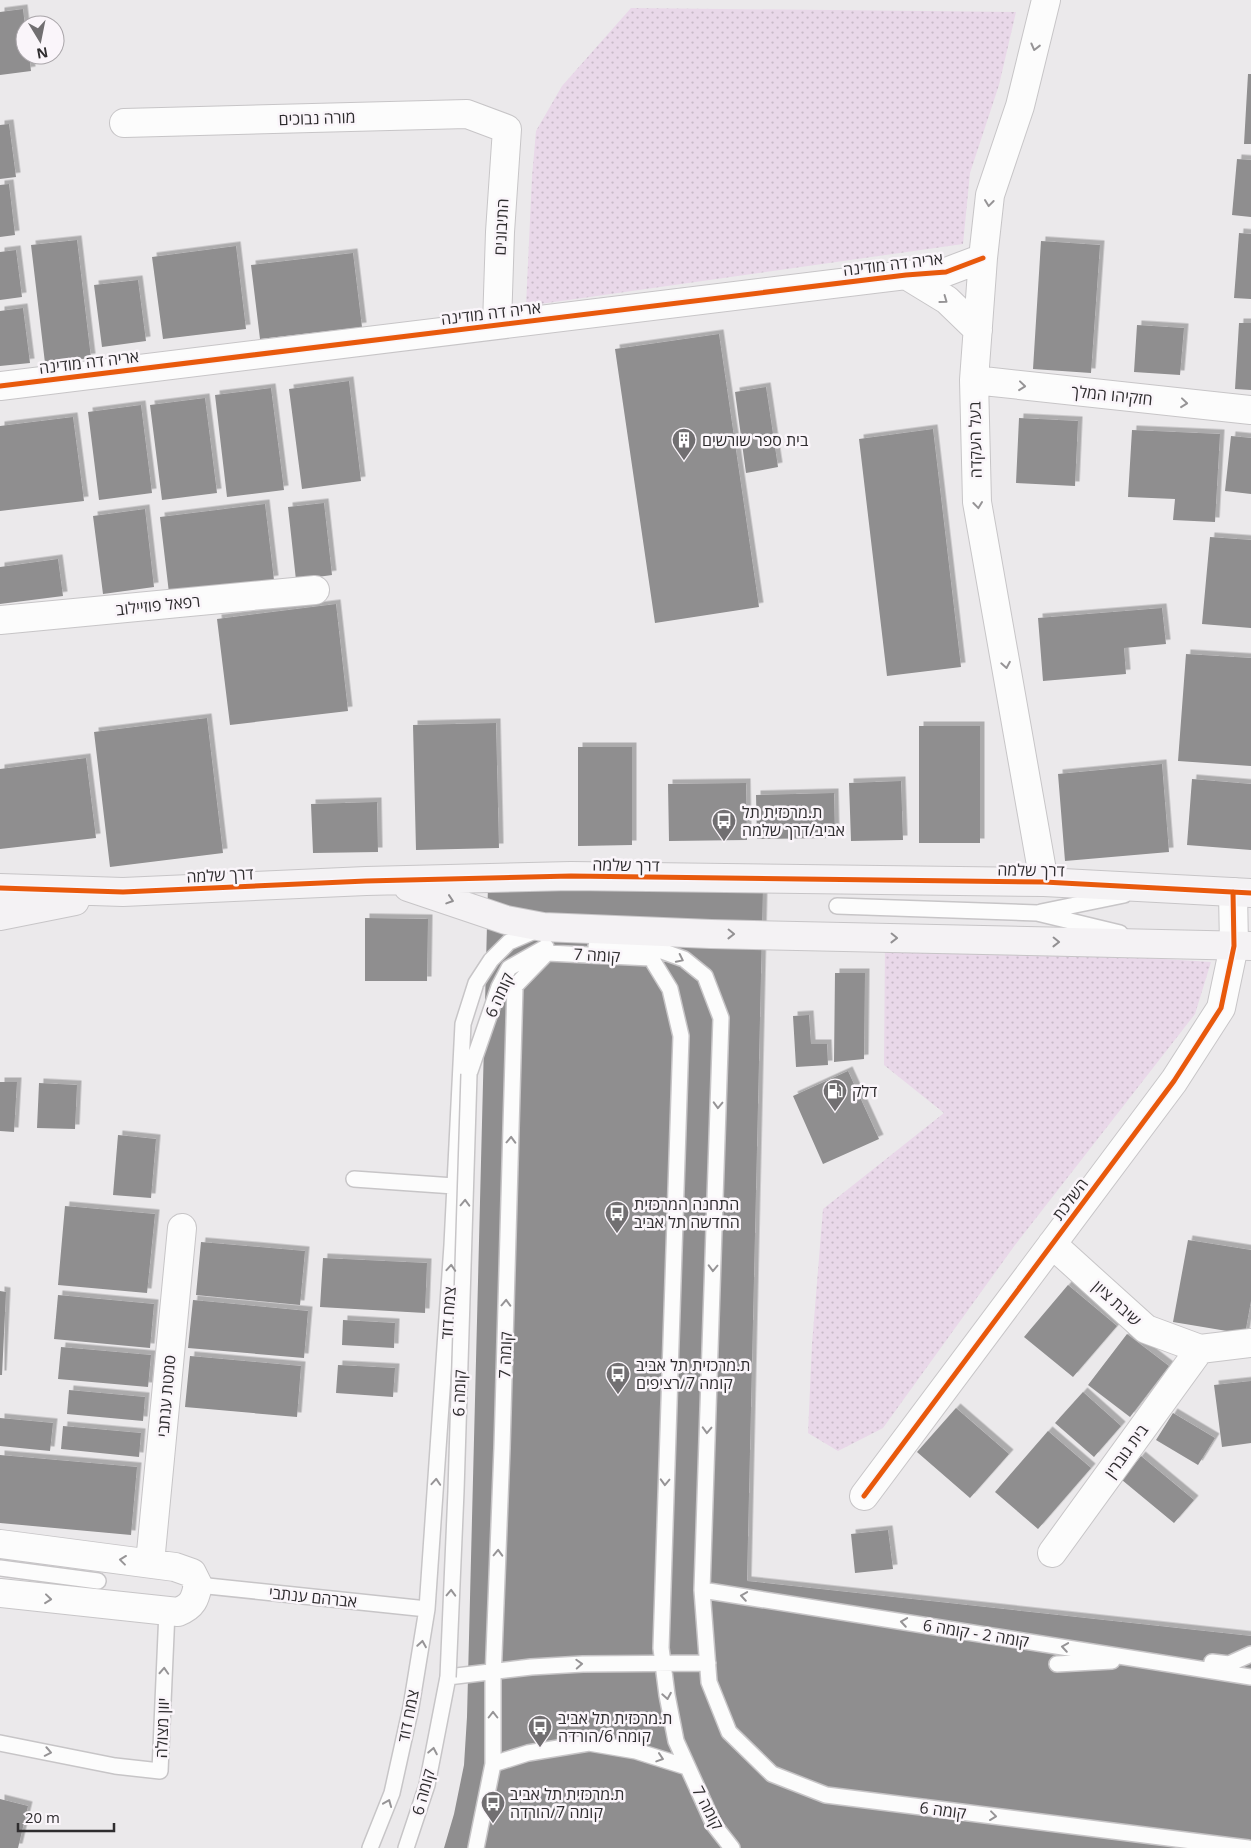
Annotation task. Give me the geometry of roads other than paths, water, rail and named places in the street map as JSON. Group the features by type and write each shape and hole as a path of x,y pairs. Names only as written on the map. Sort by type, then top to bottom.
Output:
{"street":[{"name":"בעל העקדה","path":"1044,882 977,502 974,380 983,258 990,195 1020,106 1046,0"},
{"name":"מורה נבוכים","path":"124,123 467,114 507,128"},
{"name":"התיבונים","path":"497,325 500,232 507,128"},
{"name":"אריה דה מודינה","path":"0,386 906,275 946,272 983,258"},
{"name":"אריה דה מודינה","path":"906,275 947,300 978,330"},
{"name":"חזקיהו המלך","path":"974,380 1251,410"},
{"name":"רפאל פוזיילוב","path":"0,620 315,590"},
{"name":"דרך שלמה","path":"0,888 124,892 387,880 571,876 1044,882 1242,893"},
{"name":"דרך שלמה","path":"387,880 506,920 543,927 711,934 1242,946"},
{"name":"דרך שלמה","path":"0,916 124,892"},
{"name":"השלכת","path":"864,1496 1174,1081 1221,1008 1242,946 1242,893"},
{"name":"סמטת ענתבי","path":"150,1563 182,1228"},
{"name":"שיבת ציון","path":"1052,1244 1146,1329 1200,1349 1251,1343"},
{"name":"בית גוברין","path":"1052,1553 1200,1349"},
{"path":"0,1544 175,1566 192,1573 198,1585 195,1600 189,1608 178,1612 0,1593"}],"lane":[{"path":"1037,913 1154,888"},
{"path":"836,906 1037,913 1165,944"},
{"name":"צמח דוד","path":"370,1848 392,1793 411,1707 427,1609 452,1245 463,1024 476,983 491,960 509,942 543,927"},
{"name":"קומה 6","path":"406,1848 427,1785 448,1677 456,1491 469,1074 499,987 509,968 548,945 648,946 684,959 705,976 721,1018 702,1590 709,1682 729,1732 772,1774 826,1795 1248,1848"},
{"name":"קומה 7","path":"476,1848 493,1764 493,1680 502,1448 515,986 547,953 651,958 670,989 681,1036 661,1648 666,1695 676,1741 714,1824 732,1848"},
{"path":"354,1179 454,1186"},
{"path":"0,1568 98,1581"},
{"name":"אברהם ענתבי","path":"198,1585 427,1609"},
{"name":"קומה 2 - קומה 6","path":"702,1590 1251,1676"},
{"name":"יוון מצולה","path":"0,1743 115,1766 160,1771 167,1611"},
{"path":"1057,1664 1166,1659 1229,1664 1251,1654"},
{"path":"448,1677 530,1667 583,1664 708,1663"},
{"name":"קומה 7","path":"493,1764 528,1753 589,1743 636,1750 687,1767"}],"place":[{"name":"בית ספר שורשים","path":"684,461"},
{"name":"ת.מרכזית תל אביב/דרך שלמה","path":"724,842"},
{"name":"דלק","path":"835,1112"},
{"name":"התחנה המרכזית החדשה תל אביב","path":"617,1234"},
{"name":"ת.מרכזית תל אביב קומה 7/רציפים","path":"618,1395"},
{"name":"ת.מרכזית תל אביב קומה 6/הורדה","path":"540,1748"},
{"name":"ת.מרכזית תל אביב קומה 7/הורדה","path":"493,1824"}]}
